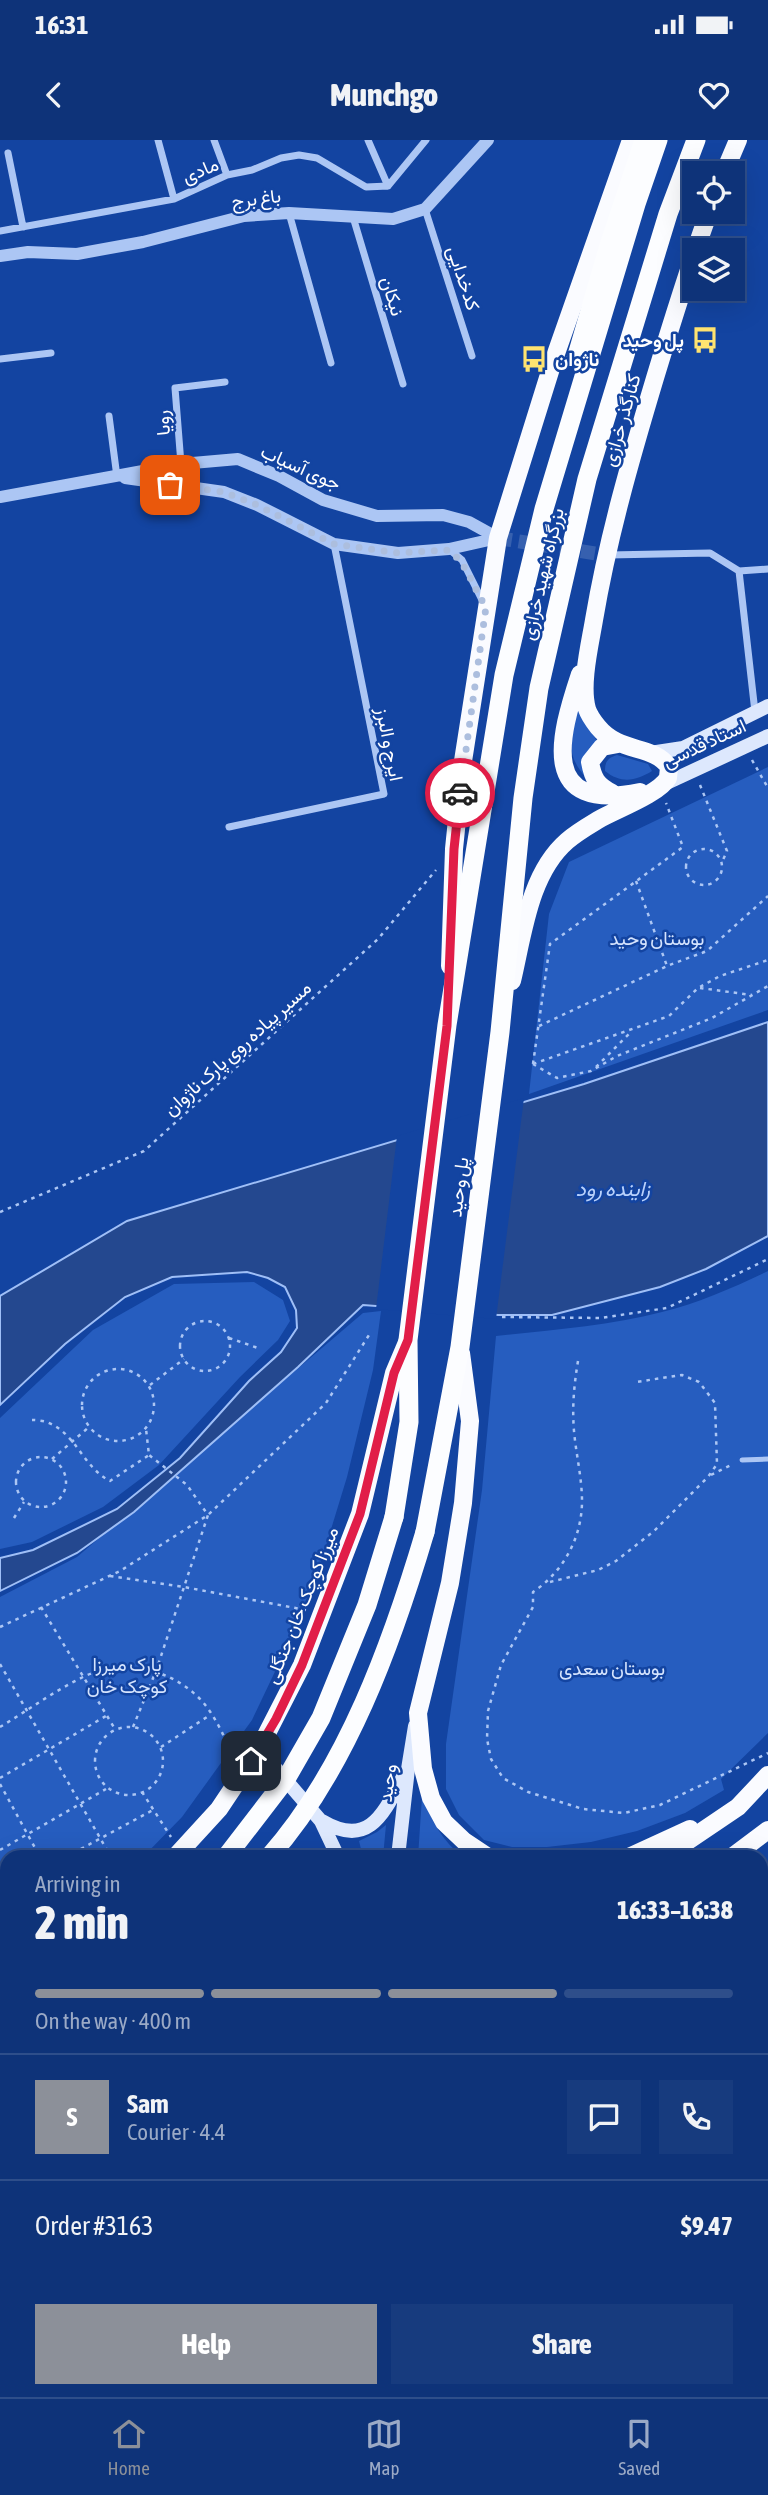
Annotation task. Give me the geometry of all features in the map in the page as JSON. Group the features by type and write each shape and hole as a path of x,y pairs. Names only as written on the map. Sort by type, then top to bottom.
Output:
{"highway":[{"path":"544,509 541,479 608,249 644,140"},
{"name":"بزرگراه شهید خرازی","path":"447,1026 504,675 544,509 636,204 658,140"},
{"name":"بزرگراه شهید خرازی","path":"500,1032 523,798 539,688 587,479 668,214 696,140"},
{"name":"پل وحید","path":"231,1850 286,1779 321,1718 367,1605 394,1517 409,1422 408,1340 447,1026"},
{"name":"پل وحید","path":"274,1850 313,1798 377,1672 403,1606 425,1532 460,1347 500,1032"}],"main road":[{"path":"447,1026 454,849 463,761 498,538 552,365 631,140"},
{"path":"729,161 738,140"},
{"name":"کنارگذر خرازی","path":"590,644 605,555 632,454 705,224"},
{"path":"590,644 569,706 562,739 565,773 575,786 597,795 658,788"},
{"name":"استاد قدسی","path":"590,644 585,688 587,710 606,736 618,744 650,753 683,748 761,709"},
{"name":"استاد قدسی","path":"658,788 768,736"},
{"path":"615,795 598,785 592,775 590,762 602,747 618,744"},
{"path":"500,1032 528,909 551,858 566,842 597,820 658,788 668,777 669,767 663,758 650,753"},
{"name":"میرزا کوچک خان جنگلی","path":"181,1850 219,1809 259,1749 302,1665 360,1514 394,1373 408,1340"},
{"path":"460,1347 470,1421 463,1503 450,1583 418,1713 423,1769 430,1798 444,1822 478,1850"},
{"name":"وحید","path":"399,1850 408,1769 418,1713"},
{"path":"259,1749 321,1821 335,1850"},
{"path":"321,1821 348,1832 367,1829 381,1816 408,1769"},
{"path":"674,1850 738,1807 768,1775"},
{"path":"644,1850 738,1807"},
{"path":"741,1850 768,1830"}],"street":[{"path":"158,140 174,199"},
{"path":"214,140 227,175"},
{"path":"368,140 388,186 426,140"},
{"path":"425,209 488,140"},
{"path":"8,153 23,227"},
{"name":"مادی","path":"0,230 174,199 227,175 299,155 317,158 366,187 388,186"},
{"name":"باغ برج","path":"0,256 28,252 77,254 143,242 244,216 289,213 393,219 425,209"},
{"name":"کدخدایی","path":"425,209 472,356"},
{"path":"289,213 331,363"},
{"name":"نیکان","path":"353,217 403,384"},
{"path":"0,359 51,353"},
{"name":"رویا","path":"181,464 175,388 225,383"},
{"path":"109,416 117,477"},
{"name":"جوی آسیاب","path":"0,497 181,464 238,459 279,476 323,500 377,516 443,515 469,522 498,538"},
{"name":"جوی آسیاب","path":"117,477 224,492 257,505 334,544 398,553 449,550 498,538"},
{"name":"ایرج و البرز","path":"229,827 384,794 334,544"},
{"path":"449,550 462,560 486,607"},
{"path":"605,555 710,553 739,571 768,569"},
{"path":"739,571 761,709"}],"lane":[{"path":"743,1460 768,1459"}],"path":[{"path":"745,748 768,788"},
{"path":"695,772 727,851 722,862 721,875 711,884 698,884 688,876 687,863 694,852 713,852 722,862"},
{"path":"533,1064 550,944 683,847 658,788"},
{"name":"مسیر پیاده روی پارک ناژوان","path":"0,1212 145,1150 377,939 454,849"},
{"path":"636,881 667,966"},
{"path":"538,1026 667,966 707,951 768,896"},
{"path":"533,1064 669,1016 698,988 720,976 768,960"},
{"path":"533,1064 557,1078 591,1071 617,1056 712,1018 768,986"},
{"path":"698,988 752,995"},
{"path":"591,1071 634,1029"},
{"path":"502,1317 600,1318 667,1308 768,1259"},
{"path":"211,1322 225,1331 229,1338 229,1355 225,1362 211,1370 196,1369 184,1359 181,1351 182,1336 194,1324 211,1322"},
{"path":"0,1627 110,1576 208,1516 326,1403 369,1335"},
{"path":"229,1338 258,1348"},
{"path":"149,1386 184,1359"},
{"path":"578,1361 573,1394 574,1431 583,1502 578,1536 562,1566 547,1583 533,1592 533,1607 501,1665 488,1711 487,1739 491,1759 503,1778 528,1792 583,1809 624,1812 660,1805 768,1752"},
{"path":"122,1368 134,1372 149,1386 155,1401 154,1413 146,1428 131,1438 120,1441 108,1440 89,1427 83,1416 84,1393 90,1382 99,1374 122,1368"},
{"path":"547,1583 598,1570 616,1561 654,1531 708,1477 717,1464 715,1402 699,1382 682,1374 636,1381"},
{"path":"32,1420 50,1423 71,1441 97,1474 110,1481 149,1455"},
{"path":"52,1460 89,1427"},
{"path":"146,1428 149,1455 187,1485 208,1516"},
{"path":"36,1458 52,1460 59,1465 66,1480 61,1497 47,1507 31,1506 24,1502 16,1488 17,1472 22,1465 36,1458"},
{"path":"708,1477 743,1460"},
{"path":"14,1518 24,1502"},
{"path":"133,1727 156,1671 208,1516"},
{"path":"110,1576 322,1613"},
{"path":"41,1607 115,1729"},
{"path":"0,1664 106,1850"},
{"path":"0,1727 83,1677 119,1666 156,1671 197,1697 217,1723 242,1774"},
{"path":"160,1747 211,1714"},
{"path":"0,1778 107,1715"},
{"path":"133,1727 150,1733 160,1747 163,1765 156,1782 142,1792 124,1795 108,1788 97,1774 94,1757 101,1740 115,1729 133,1727"},
{"path":"0,1784 36,1850"},
{"path":"0,1850 108,1788"},
{"path":"142,1792 175,1850"},
{"path":"79,1850 153,1810"}],"green space":[{"path":"578,708 598,743 587,779 572,754"},
{"path":"617,755 648,764 652,771 634,779 617,778 605,771 608,760"},
{"name":"بوستان وحید","path":"768,767 768,1010 529,1094 549,914 569,862"},
{"name":"بوستان سعدی","path":"768,1271 768,1733 721,1779 724,1790 685,1813 637,1831 591,1842 547,1847 512,1847 484,1840 459,1815 446,1789 446,1744 482,1490 496,1336 642,1317 703,1299"},
{"path":"254,1282 283,1300 290,1321 278,1340 159,1465 103,1507 32,1542 0,1549 0,1418 93,1330 174,1284"},
{"name":"پارک میرزا کوچک خان","path":"381,1311 373,1370 347,1477 310,1598 252,1720 182,1817 150,1850 0,1850 0,1597 77,1557 363,1313"},
{"path":"422,1797 438,1830 455,1850 418,1850"},
{"path":"386,1825 384,1850 361,1850 359,1841"}],"water":[{"name":"زاینده رود","path":"768,1022 768,1236 706,1269 660,1287 552,1315 498,1315 363,1305 298,1367 134,1512 77,1553 0,1591 0,1558 33,1550 117,1509 180,1458 249,1381 281,1352 297,1328 296,1310 285,1287 268,1278 247,1272 172,1277 125,1297 65,1344 0,1405 0,1296 127,1221 584,1084"}],"pier":[{"path":"524,1098 496,1319 376,1309 397,1136"}],"tunnel":[{"path":"498,538 605,555"}],"way so far":[{"path":"170,485 224,492 257,505 334,544 398,553 449,550 462,560 486,607 460,793"}],"place":[{"name":"پل وحید","path":"705,340"},
{"name":"ناژوان","path":"534,359"}],"route":[{"path":"251,1761 276,1719 302,1665 360,1514 394,1373 408,1340 447,1026 454,849 460,793"}]}
